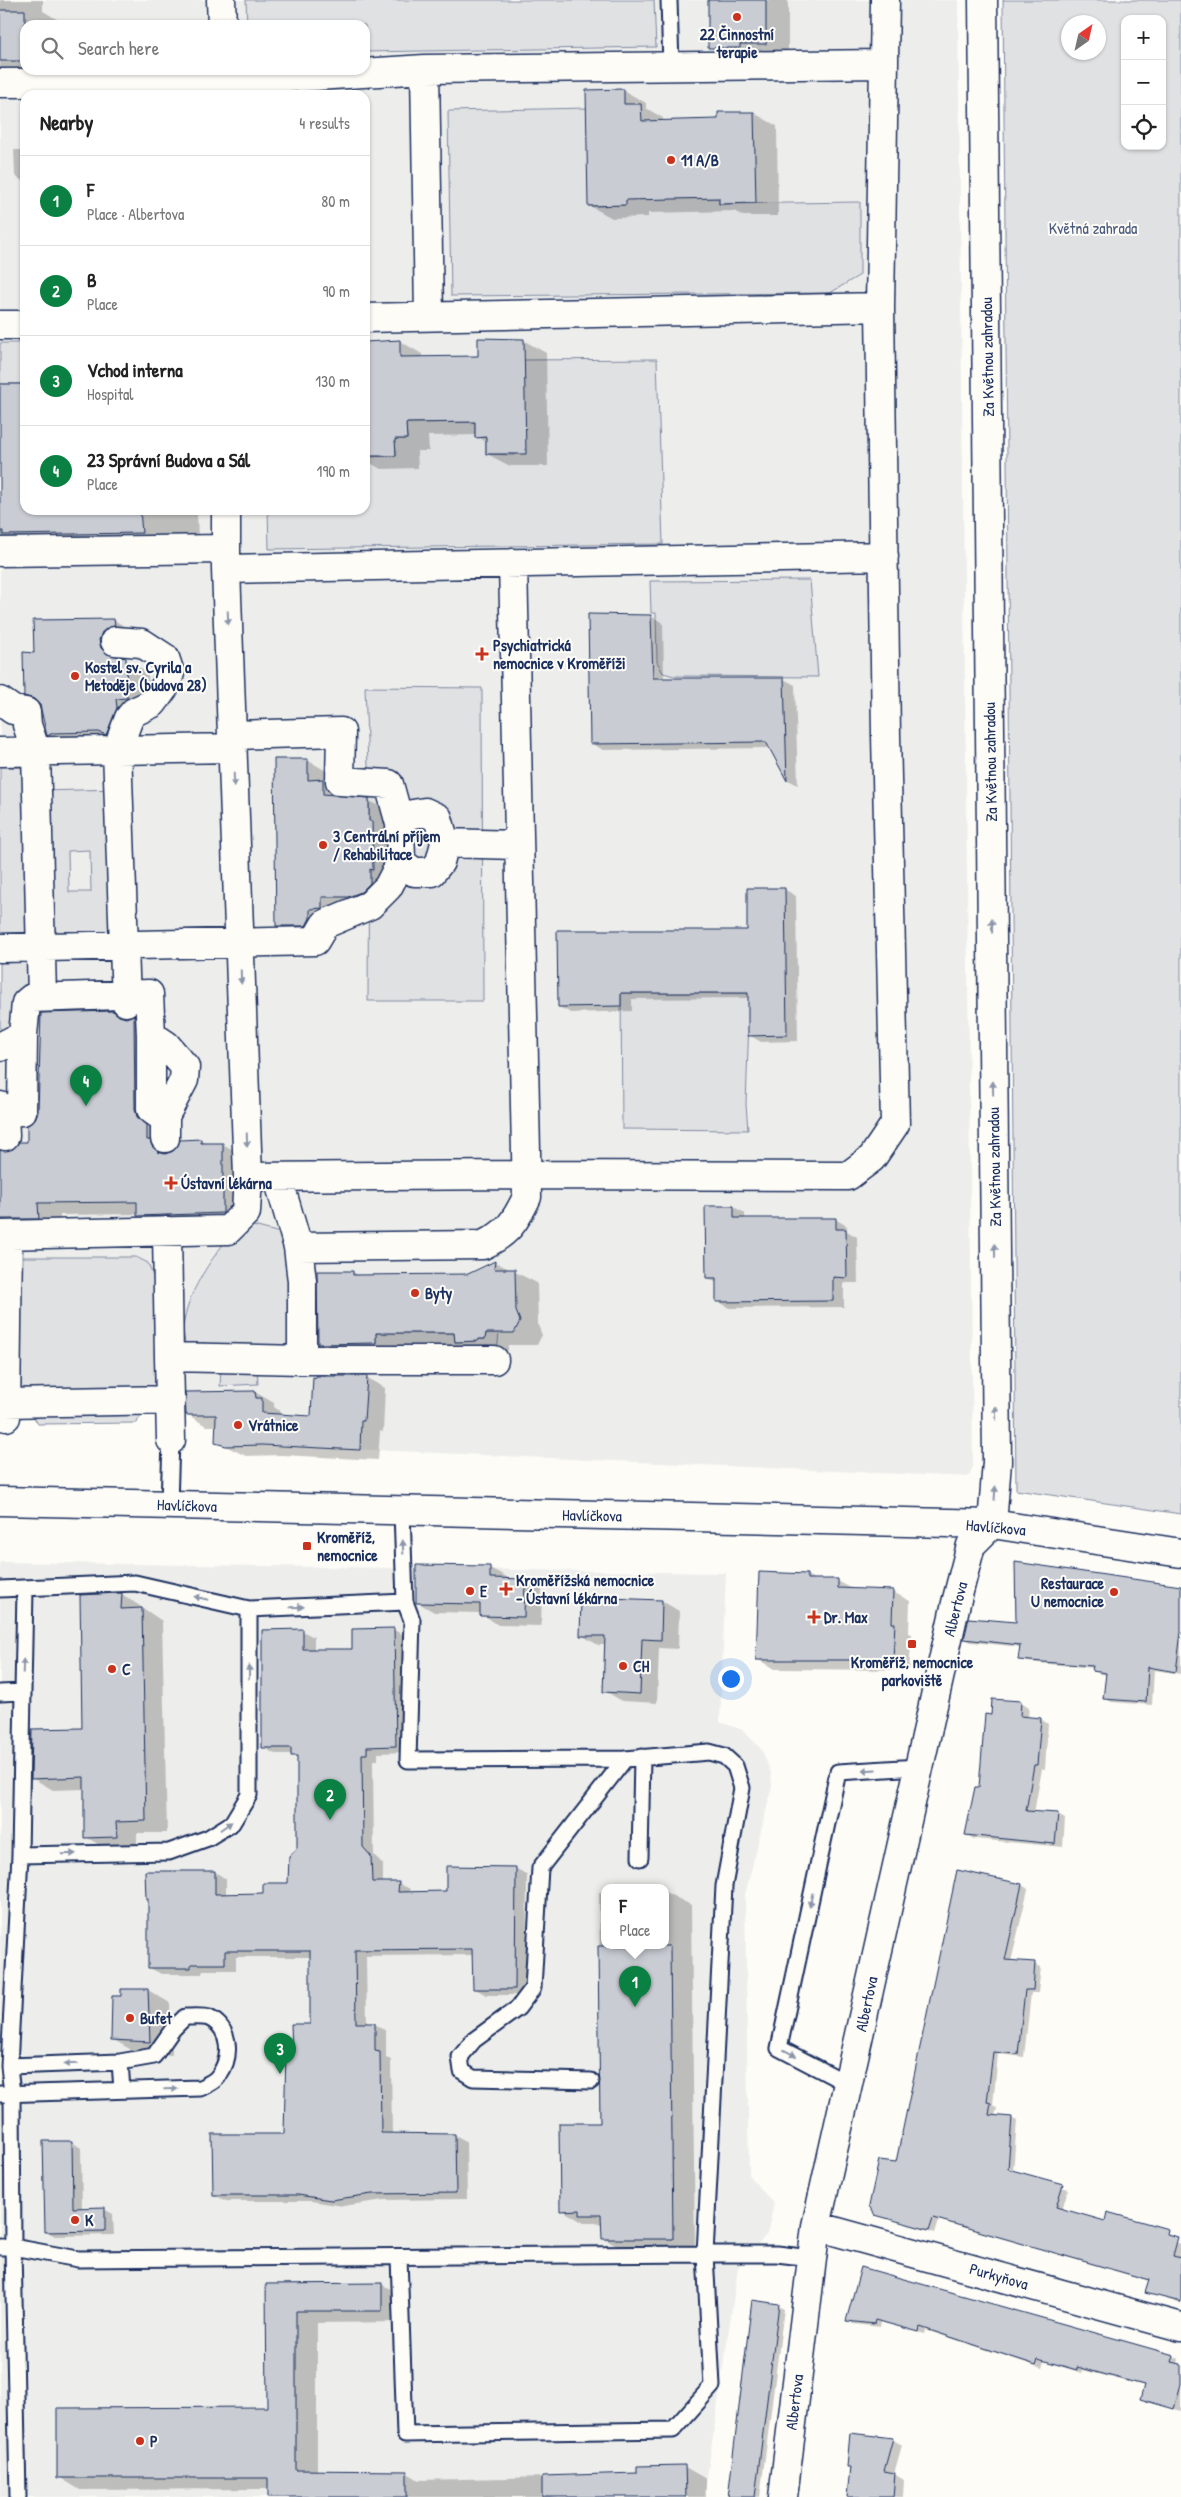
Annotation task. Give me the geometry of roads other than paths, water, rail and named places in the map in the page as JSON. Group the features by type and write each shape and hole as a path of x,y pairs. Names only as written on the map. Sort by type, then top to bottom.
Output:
{"street":[{"path":"222,0 222,20"},
{"path":"248,1177 525,1175 848,1176 872,1158 895,1124 880,307 885,0"},
{"name":"Za Květnou zahradou","path":"983,0 997,1462 992,1524"},
{"path":"370,72 425,68 884,64"},
{"path":"425,68 429,316"},
{"path":"0,83 222,82 324,75"},
{"path":"370,318 880,307"},
{"path":"0,325 20,324"},
{"path":"171,1400 6,1410 4,1236 228,1230 246,1212 248,1177 232,742 226,515"},
{"path":"0,552 226,559 513,564 884,556"},
{"path":"298,1247 483,1245 501,1237 516,1220 527,1198 513,564"},
{"path":"115,641 142,643 165,658 170,673 166,685 152,703 134,712 129,718 117,750 126,998"},
{"path":"0,701 13,710 26,712 27,724 36,751 42,996"},
{"path":"0,752 117,750 341,732 340,781 389,784 400,824 401,862 388,887 370,905 326,924 315,941 0,948"},
{"path":"400,824 407,815 425,812 438,818 445,843 440,862 432,872 414,872 401,862"},
{"path":"445,843 518,845"},
{"path":"3,1118 22,1111 11,1041 26,1003 32,998 42,996 126,998 149,994 150,1036 166,1045 184,1067 184,1080 165,1127"},
{"path":"278,1178 298,1247 302,1281 302,1360"},
{"path":"167,1231 171,1440"},
{"path":"169,1357 302,1360 494,1360"},
{"name":"Havlíčkova","path":"0,1501 992,1524 1181,1553"},
{"name":"Albertova","path":"783,2497 816,2226 918,1766 971,1545 992,1524"},
{"name":"Purkyňova","path":"816,2226 1181,2327"}],"lane":[{"path":"669,0 671,66"},
{"path":"169,1505 171,1440"},
{"path":"399,2258 405,2434 673,2430 712,2386 705,2254 724,1886 742,1788 735,1766 724,1756 709,1752 625,1759 408,1760 412,1620 405,1602 402,1511"},
{"path":"0,1589 25,1590 135,1583 249,1609 405,1602"},
{"path":"18,2497 7,2247 6,2094 20,1856 25,1590"},
{"path":"20,1856 169,1852 208,1838 232,1823 249,1795 249,1609"},
{"path":"0,1693 23,1692"},
{"path":"640,1858 642,1758"},
{"path":"591,2081 473,2078 462,2071 460,2057 474,2040 518,2008 533,1988 540,1868 625,1759"},
{"path":"848,2084 779,2048 838,1772 918,1766"},
{"path":"6,2094 200,2088 220,2075 227,2056 228,2042 222,2027 207,2017 185,2017 173,2029 154,2056 120,2062 9,2066"},
{"path":"120,2062 122,2090"},
{"path":"7,2247 78,2260 705,2254 777,2254 811,2258"}],"place":[{"name":"22 Činnostní terapie","path":"737,17"},
{"name":"11 A/B","path":"671,160"},
{"name":"Psychiatrická nemocnice v Kroměříži","path":"482,654"},
{"name":"Kostel sv. Cyrila a Metoděje (budova 28)","path":"75,676"},
{"name":"3 Centrální příjem / Rehabilitace","path":"323,845"},
{"name":"23 Správní Budova a Sál","path":"86,1106"},
{"name":"Ústavní lékárna","path":"171,1183"},
{"name":"Byty","path":"415,1293"},
{"name":"Vrátnice","path":"238,1425"},
{"name":"Kroměříž, nemocnice","path":"307,1546"},
{"name":"Kroměřížská nemocnice - Ústavní lékárna","path":"506,1589"},
{"name":"E","path":"470,1591"},
{"name":"Restaurace U nemocnice","path":"1114,1592"},
{"name":"Dr. Max","path":"814,1617"},
{"name":"Kroměříž, nemocnice parkoviště","path":"912,1644"},
{"name":"CH","path":"623,1666"},
{"name":"C","path":"112,1669"},
{"name":"B","path":"330,1820"},
{"name":"F","path":"635,2007"},
{"name":"Bufet","path":"130,2018"},
{"name":"Vchod interna","path":"280,2074"},
{"name":"K","path":"75,2220"},
{"name":"P","path":"140,2441"}],"park label":[{"name":"Květná zahrada","path":"1093,228"}]}
